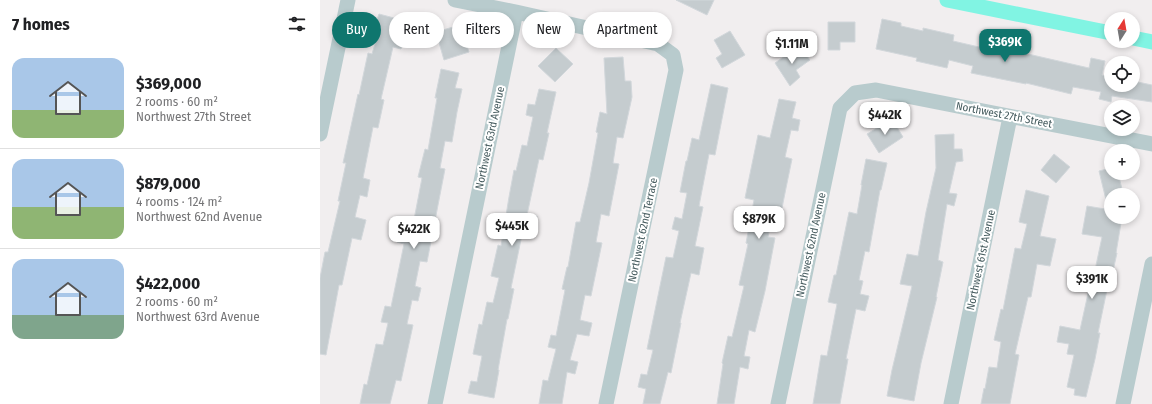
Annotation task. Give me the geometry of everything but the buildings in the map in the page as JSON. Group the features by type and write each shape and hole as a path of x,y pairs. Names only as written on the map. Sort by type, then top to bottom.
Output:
{"street":[{"path":"320,134 348,0"},
{"path":"455,0 516,12"},
{"name":"Northwest 62nd Terrace","path":"516,12 658,44 673,55 676,70 606,404"},
{"name":"Northwest 63rd Avenue","path":"435,404 516,12"},
{"name":"Northwest 27th Street","path":"855,93 876,90 1152,144"},
{"name":"Northwest 62nd Avenue","path":"778,404 840,108 855,93"},
{"name":"Northwest 61st Avenue","path":"951,404 1010,117"},
{"path":"1123,404 1152,264"}],"waterway":[{"path":"947,0 1104,32"},
{"path":"1140,39 1152,42"}]}
